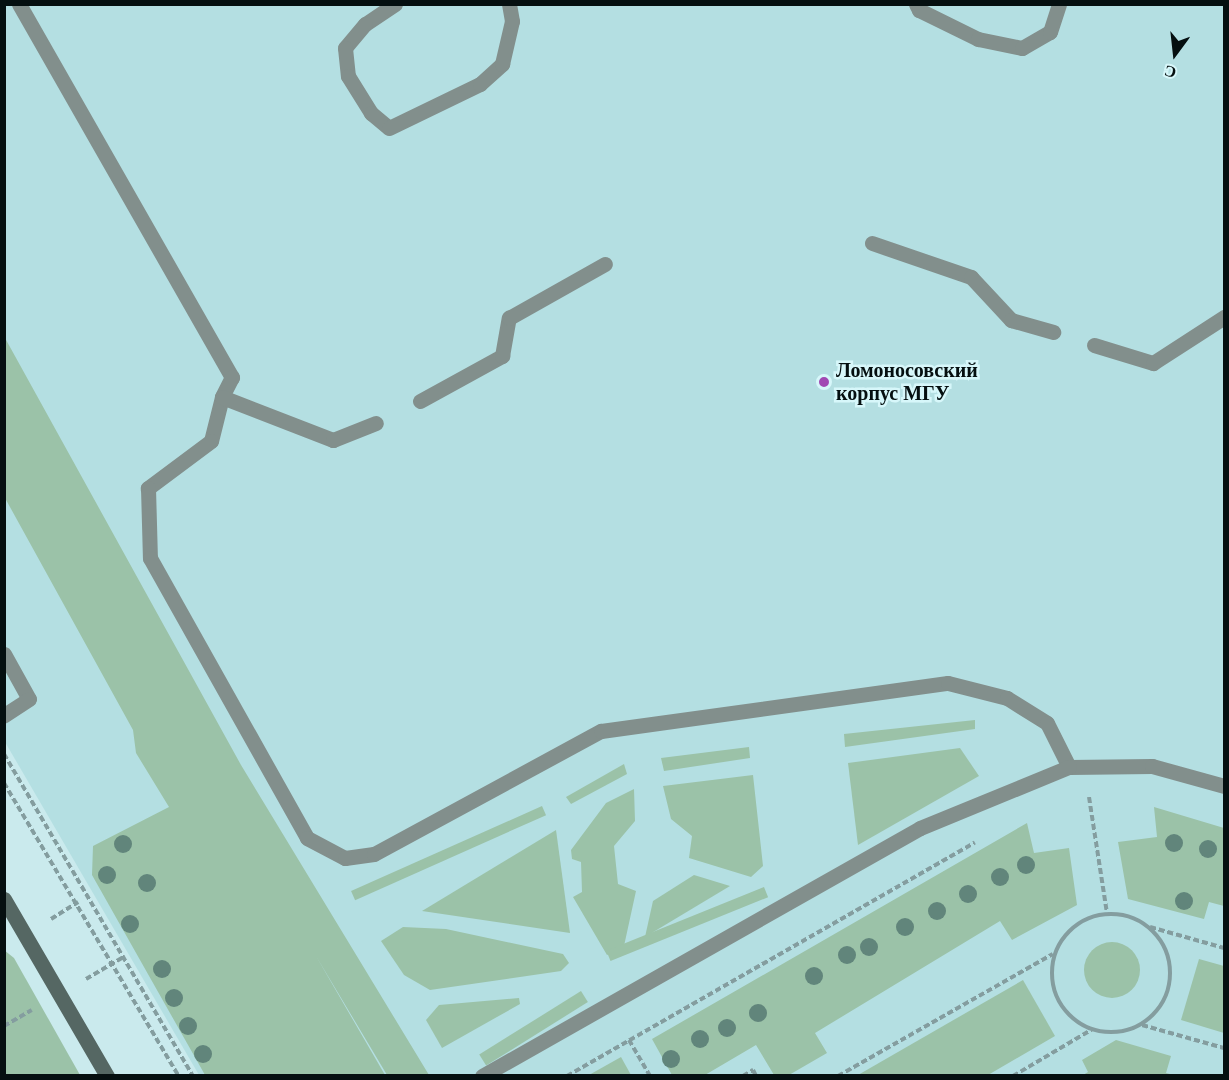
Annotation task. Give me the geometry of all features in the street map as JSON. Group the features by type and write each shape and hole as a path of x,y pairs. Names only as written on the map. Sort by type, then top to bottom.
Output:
{"street":[{"path":"4,899 107,1076"}],"lane":[{"path":"19,4 232,377 222,397 211,441 147,488 150,558 307,838 345,858 374,854 601,731 948,682 1007,698 1047,723 1069,767"},
{"path":"395,4 365,24 345,48 348,76 372,113 389,128 480,84 502,64 512,21 509,4"},
{"path":"916,4 919,10 978,39 1022,48 1050,32 1059,4"},
{"path":"872,243 972,277 1011,320 1053,332"},
{"path":"420,401 502,357 509,318 605,264"},
{"path":"1094,345 1153,363 1224,317"},
{"path":"222,397 333,440 376,423"},
{"path":"4,654 30,699 4,715"},
{"path":"482,1076 921,828 1069,767 1152,766 1224,786"}],"path":[{"path":"4,754 194,1076"},
{"path":"4,783 179,1076"},
{"path":"1088,793 1107,913"},
{"path":"1077,796 1099,793"},
{"path":"567,1076 982,838"},
{"path":"1150,927 1163,944 1171,968 1164,1000 1141,1025 1114,1033 1091,1030 1070,1017 1055,997 1050,975 1054,953 1066,932 1086,918 1107,913 1130,916 1150,927 1224,948"},
{"path":"838,1076 1054,953"},
{"path":"1141,1025 1224,1048"},
{"path":"1013,1076 1091,1030"},
{"path":"629,1040 650,1076"},
{"path":"743,1076 753,1070 756,1076"}],"shaded area":[{"path":"4,5 1224,5 1224,1075 199,1075 5,742"}],"green space":[{"path":"5,338 241,765 429,1075 387,1075 316,956 385,1075 205,1075 92,875 93,846 169,807 136,753 133,730 5,498"},
{"path":"975,720 975,729 845,747 844,734"},
{"path":"749,747 750,758 664,771 661,758"},
{"path":"960,748 979,776 858,845 848,763"},
{"path":"624,764 627,774 571,804 566,797"},
{"path":"753,775 763,866 751,877 689,858 692,836 671,819 663,786"},
{"path":"634,789 635,821 614,846 618,884 636,891 624,946 607,955 573,897 582,892 581,862 572,859 571,850 606,803"},
{"path":"542,806 546,815 355,900 351,891"},
{"path":"1154,807 1224,828 1224,906 1209,902 1204,919 1128,899 1118,842 1157,837"},
{"path":"1027,823 1034,853 1069,848 1077,905 1012,940 1000,921 815,1033 827,1053 789,1075 774,1075 756,1045 705,1075 672,1075 652,1039"},
{"path":"556,830 570,933 422,911"},
{"path":"694,875 730,886 645,937 653,901"},
{"path":"764,887 768,897 610,961 606,951"},
{"path":"403,927 446,929 563,954 569,963 561,971 430,990 404,975 381,941"},
{"path":"1112,942 1123,944 1132,950 1138,959 1140,970 1138,981 1132,990 1123,996 1112,998 1101,996 1092,990 1086,981 1084,970 1086,959 1092,950 1101,944"},
{"path":"4,950 14,958 80,1075 5,1075"},
{"path":"1199,959 1224,966 1224,1033 1181,1020"},
{"path":"1023,980 1055,1036 988,1075 858,1075"},
{"path":"581,991 588,1002 486,1066 479,1055"},
{"path":"519,998 520,1004 442,1048 426,1020 439,1005"},
{"path":"1116,1040 1171,1056 1166,1073 1174,1075 1083,1075 1088,1072 1082,1060"},
{"path":"621,1057 631,1075 589,1075"}],"place":[{"name":"Ломоносовский корпус МГУ","path":"824,382"}]}
